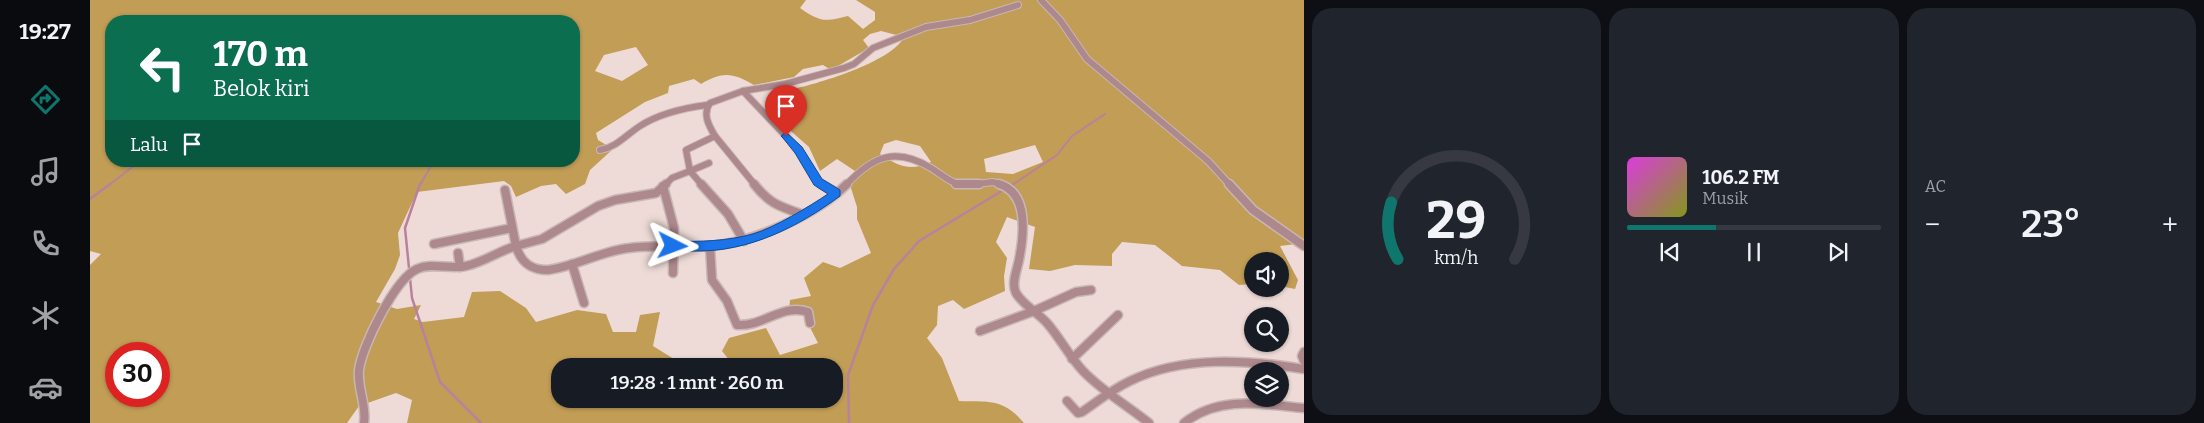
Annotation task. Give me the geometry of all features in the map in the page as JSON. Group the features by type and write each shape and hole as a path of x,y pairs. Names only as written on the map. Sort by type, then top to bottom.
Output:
{"street":[{"path":"1041,0 1060,20 1087,59 1208,161 1252,210 1304,246"},
{"path":"600,150 612,147 640,125 677,110 707,105 743,91 785,84 829,73 854,64 873,48 909,33 926,27 970,20 1018,6"},
{"path":"743,91 799,150 818,182 836,193"},
{"path":"707,105 707,122 714,136 766,199 776,206 801,214"},
{"path":"714,136 686,150 690,171 728,214 744,241"},
{"path":"505,190 516,246 521,260 533,268 542,271 620,250 639,247 710,246 757,238 817,207 836,193 866,163 884,157 903,156 916,159 957,184 990,182 1010,188 1022,216 1023,227 1014,283 1016,293 1050,327 1072,359 1085,373 1109,393 1131,407 1149,423"},
{"path":"364,423 365,402 359,380 362,359 403,279 415,270 424,267 460,267 494,252 542,239 598,206 615,200 652,194 672,178 710,163"},
{"path":"663,186 674,228 673,272"},
{"path":"434,244 512,228"},
{"path":"710,246 712,280 726,301 737,325 752,324 770,314 798,310 808,312 810,323"},
{"path":"458,253 460,267"},
{"path":"572,264 584,303"},
{"path":"980,331 1034,311 1076,292 1091,290"},
{"path":"1072,359 1118,315"},
{"path":"1304,352 1302,356 1304,361"},
{"path":"1067,402 1078,413 1109,393 1148,374 1214,363 1243,361 1304,369"},
{"path":"1184,423 1200,411 1222,406 1251,404 1303,408"}],"shaded area":[{"path":"90,0 806,0 800,8 813,16 828,20 848,16 863,29 875,20 875,12 856,0 1304,0 1304,243 1280,246 1283,252 1244,252 1244,285 1239,285 1220,270 1182,266 1155,245 1122,242 1112,254 1112,266 1075,265 1050,271 1029,269 1035,227 1007,217 996,242 1007,258 1004,276 1005,291 964,309 953,300 938,306 937,325 927,338 942,358 959,401 987,402 1002,405 1024,423 407,423 412,400 396,393 359,406 347,423 90,423 90,265 101,254 90,251","holes":["881,31 904,37 897,46 885,55 852,71 788,90 806,113 784,125 809,147 820,171 837,159 858,173 850,185 857,207 857,219 871,253 840,268 823,262 804,278 811,296 790,300 789,311 801,310 818,343 780,355 766,328 729,338 722,351 728,358 843,358 843,408 551,408 551,358 672,358 653,346 660,312 640,315 636,332 613,332 606,314 577,310 536,322 526,308 500,291 472,292 464,317 423,322 414,319 421,305 397,309 376,302 395,269 400,255 398,233 417,192 504,181 511,186 516,197 541,186 556,184 566,194 585,184 590,170 613,149 598,140 596,133 645,102 668,93 669,86 694,79 701,84 722,75 734,76 754,85 794,77 803,69 823,65 831,70 869,48 863,40 870,34","636,47 648,65 622,81 595,71 604,55","896,140 920,146 931,162 917,167 910,167 893,162 880,154 884,144","1035,145 1043,162 1013,174 986,172 984,159"]},
{"path":"1289,263 1298,280 1295,289 1289,288"}],"waterway":[{"path":"1012,185 1057,155 1072,136 1105,114"},
{"path":"109,185 132,167"},
{"path":"420,185 430,167"},
{"path":"90,199 110,184"},
{"path":"420,184 405,228 412,298 440,382 481,423"},
{"path":"849,423 848,375 873,305 894,269 919,241 1005,189"}],"route":[{"path":"673,246 726,245 757,238 817,207 836,193 818,182 799,150 786,136"}]}
